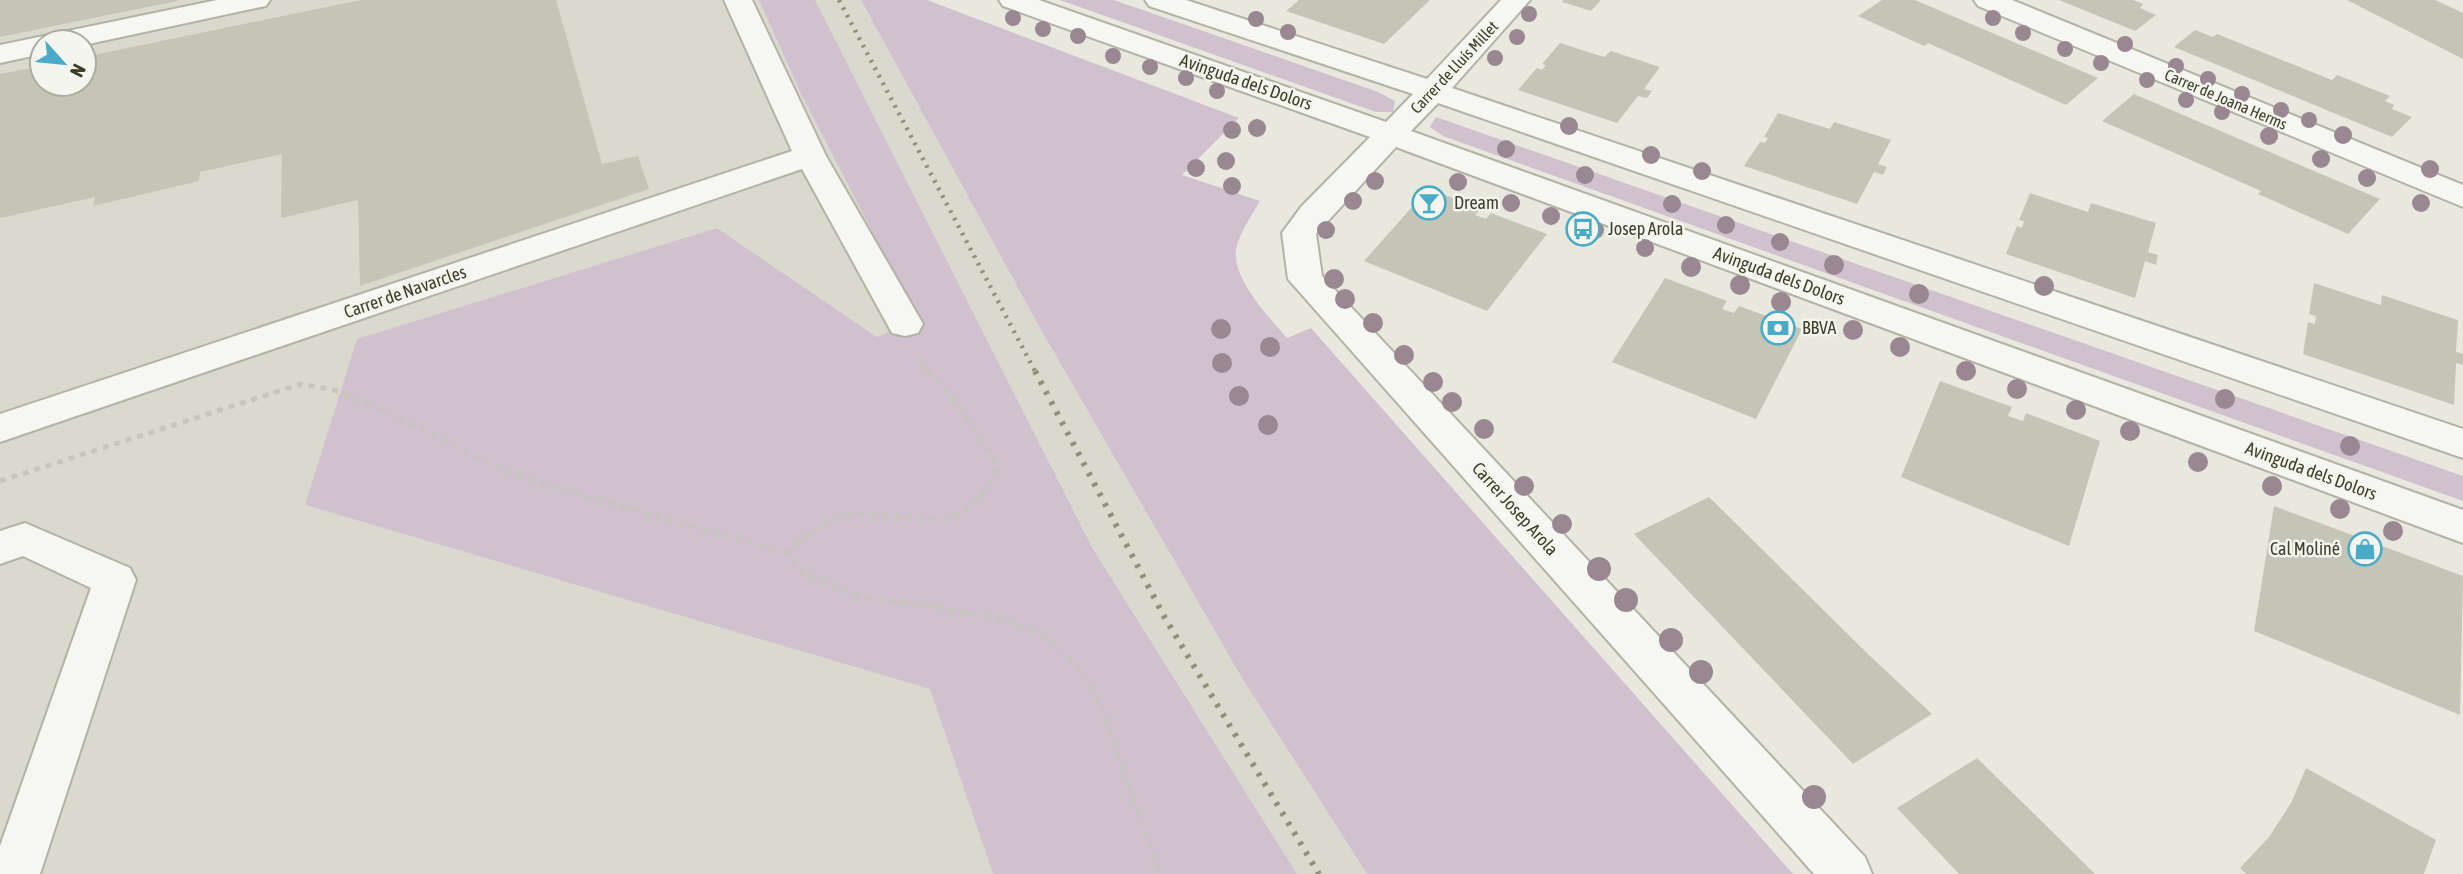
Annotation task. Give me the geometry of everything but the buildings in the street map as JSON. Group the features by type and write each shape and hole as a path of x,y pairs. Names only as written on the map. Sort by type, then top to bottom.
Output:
{"street":[{"path":"98,33 256,0"},
{"path":"738,0 810,156 905,324"},
{"name":"Avinguda dels Dolors","path":"1013,0 1390,133 2463,527"},
{"path":"1159,0 1433,91 2463,444"},
{"name":"Carrer de Lluís Millet","path":"1390,133 1433,91 1516,0"},
{"name":"Carrer de Joana Herms","path":"1988,0 2463,197"},
{"path":"0,54 28,48"},
{"name":"Carrer Josep Arola","path":"1390,133 1313,214 1299,233 1305,279 1847,874"},
{"name":"Carrer de Navarcles","path":"0,428 810,156"},
{"path":"0,548 25,539 116,580 15,874"}],"path":[{"path":"789,553 803,536 822,522 844,514 866,512 914,520 938,520 962,513 990,484 996,469 989,452 952,397 923,368 909,341 905,324"},
{"path":"0,481 301,384 339,391 435,435 472,456 535,482 789,553 797,569 858,597 933,606 996,618 1040,633 1057,644 1075,663 1100,703 1160,874"}],"shaded area":[{"path":"0,0 759,0 800,92 919,320 877,337 717,228 655,249 305,505 931,689 993,874 0,874"},
{"path":"759,0 815,0 1093,549 1297,874 993,874 930,689 305,505 357,339 717,228 877,337 918,320 800,92"},
{"path":"815,0 861,0 1041,330 1242,678 1367,874 1297,874 1093,549"},
{"path":"861,0 927,0 1239,118 1182,175 1260,201 1237,245 1238,269 1252,295 1287,338 1311,328 1793,874 1367,874 1242,678 1041,330"},
{"path":"1060,0 1114,0 1378,92 1395,101 1393,112 1376,112"},
{"path":"1436,117 2463,476 2463,501 1443,136 1430,127"}],"railway":[{"path":"839,0 1036,373"},
{"path":"1035,371 1165,618 1319,874"}],"place":[{"name":"Dream","path":"1429,203"},
{"name":"Josep Arola","path":"1583,229"},
{"name":"BBVA","path":"1778,328"},
{"name":"Cal Moliné","path":"2365,549"}]}
